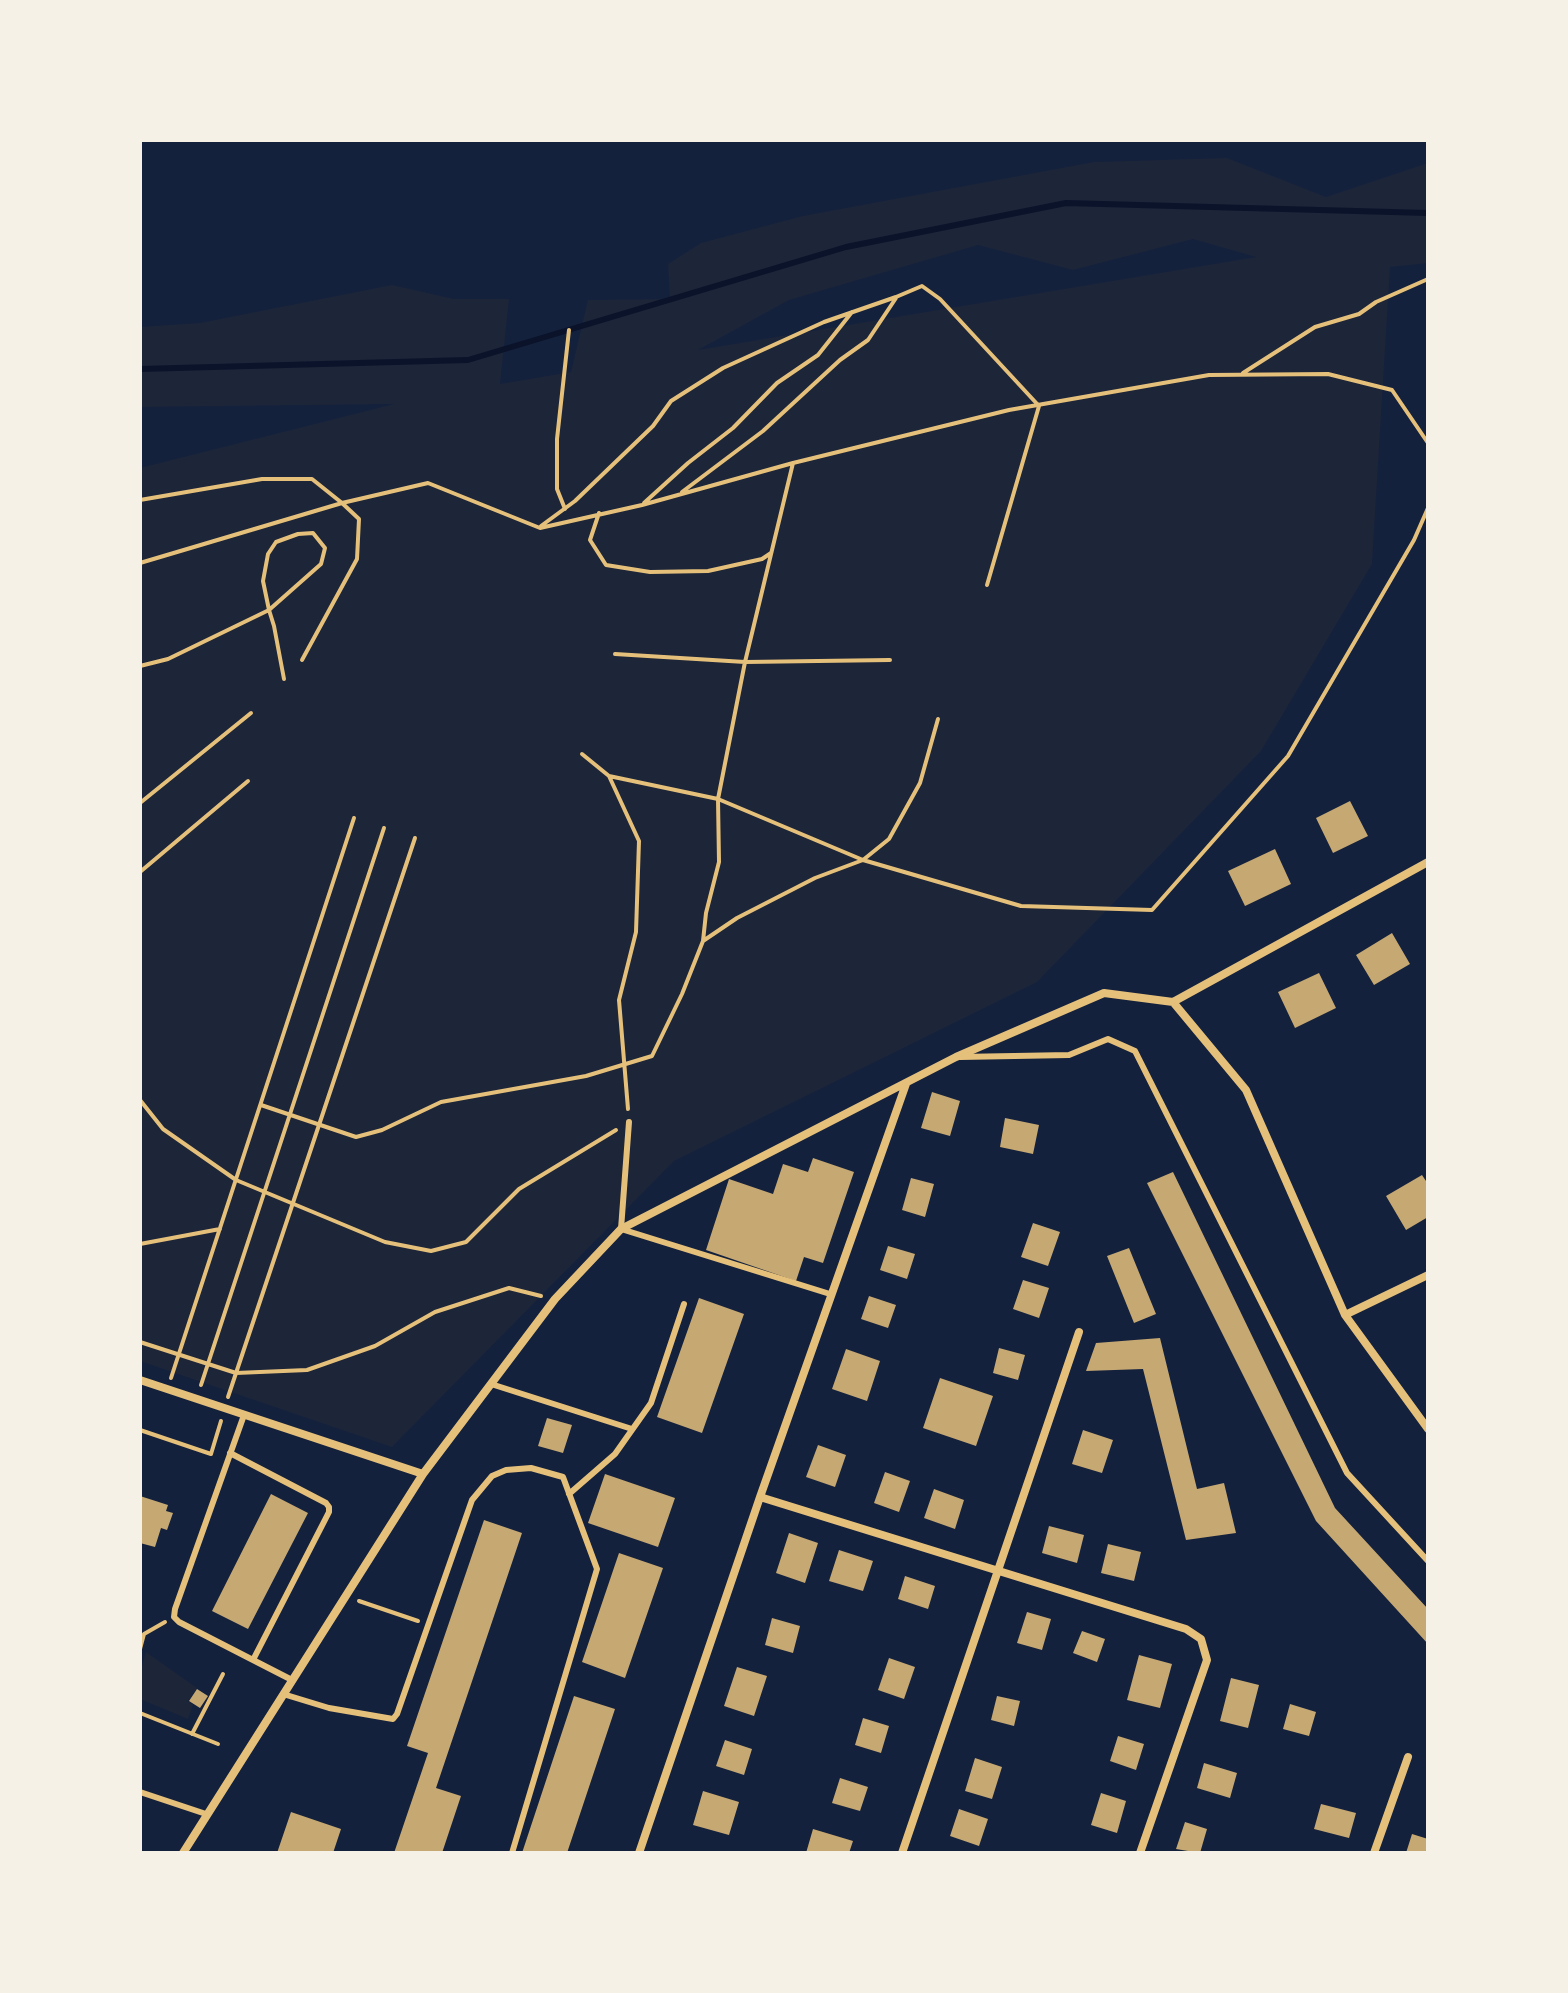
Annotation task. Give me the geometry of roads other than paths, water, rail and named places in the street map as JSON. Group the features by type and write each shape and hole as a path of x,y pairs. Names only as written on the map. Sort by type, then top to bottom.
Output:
{"street":[{"path":"183,1853 423,1474 555,1299 621,1229 956,1057 1104,993 1173,1002 1428,862"},
{"path":"1173,1002 1246,1090 1345,1315 1428,1429"},
{"path":"639,1853 830,1294 907,1083"},
{"path":"1345,1315 1428,1275"},
{"path":"902,1853 1079,1332"},
{"path":"140,1380 423,1474"},
{"path":"760,1497 1186,1629 1201,1639 1207,1660 1140,1853"},
{"path":"1374,1853 1408,1757"}],"lane":[{"path":"956,1057 1069,1055 1108,1039 1135,1051 1347,1473 1428,1561"},
{"path":"629,1122 621,1229 830,1294"},
{"path":"569,1494 615,1454 651,1403 684,1304"},
{"path":"491,1384 632,1429"},
{"path":"244,1415 174,1617 292,1680"},
{"path":"230,1453 329,1507 253,1660"},
{"path":"283,1694 329,1708 393,1719 472,1500 492,1476 506,1470 531,1468 563,1477 597,1569 512,1853"},
{"path":"140,1792 206,1814"}],"waterway":[{"path":"140,369 468,360 846,247 1066,203 1428,213"}]}
